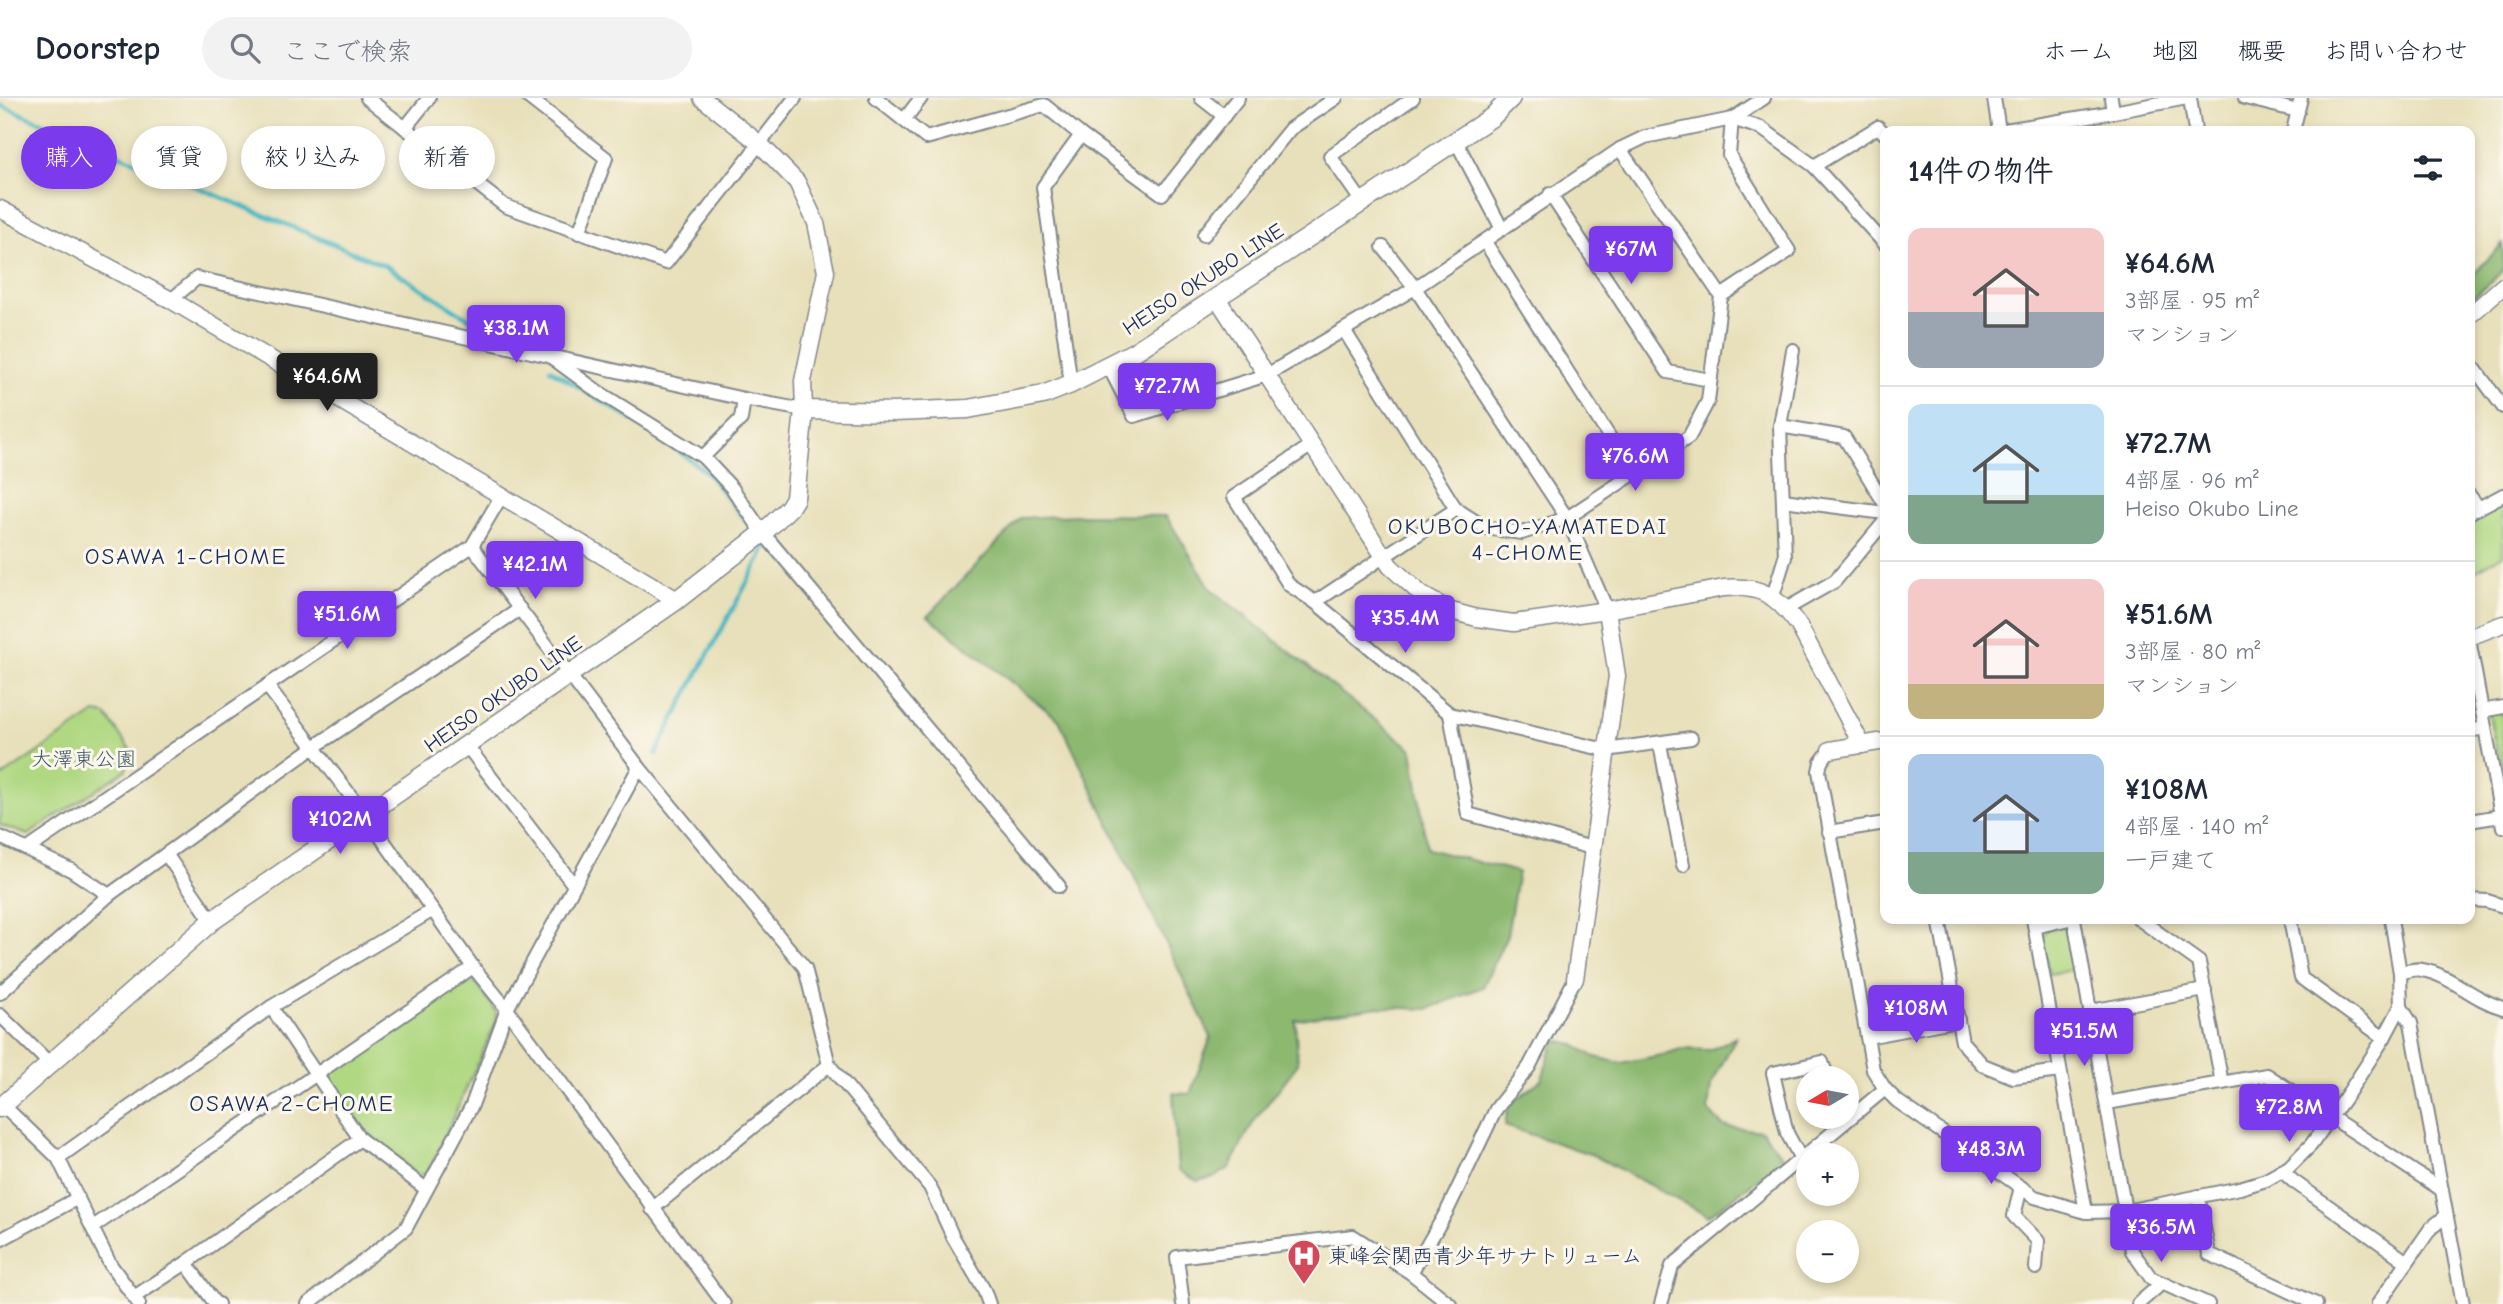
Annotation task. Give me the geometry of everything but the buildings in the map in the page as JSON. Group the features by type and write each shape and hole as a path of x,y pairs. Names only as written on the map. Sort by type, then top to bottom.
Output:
{"main road":[{"name":"HEISO OKUBO LINE","path":"2,1107 212,920 569,676 677,600 763,533 789,508 795,498 804,410 894,412 968,409 1043,395 1071,384 1133,352 1217,298 1492,117 1511,98"}],"street":[{"path":"367,98 402,126"},
{"path":"407,126 429,98"},
{"path":"528,98 606,158 579,233"},
{"path":"171,300 197,278 804,410 803,381 826,272 817,223 797,182 760,144 702,98"},
{"path":"483,189 505,206 666,263 795,98"},
{"path":"876,98 926,138 1044,104 1081,135 1162,194 1238,98"},
{"path":"904,120 921,98"},
{"path":"1201,98 1224,116"},
{"path":"1204,235 1290,130 1336,98"},
{"path":"1362,202 1330,156 1413,98"},
{"path":"1108,365 1134,416 1267,375 1415,288 1620,149 1645,137 1732,119 1764,98"},
{"path":"1994,98 1998,126"},
{"path":"2110,98 2113,112"},
{"path":"2050,126 2188,98 2194,126"},
{"path":"2245,98 2299,104 2294,126"},
{"path":"1732,119 1761,128 1814,166 1880,239"},
{"path":"1721,296 1789,251 1729,155 1732,119"},
{"path":"1814,166 1878,127 1880,129"},
{"path":"1071,384 1043,187 1081,135"},
{"path":"1456,141 1502,229"},
{"path":"1344,330 1456,509 1486,528 1522,533 1567,518 1689,437 1708,401 1721,296 1620,149"},
{"path":"1550,194 1668,372 1710,380"},
{"path":"0,209 171,300 677,600"},
{"path":"1485,242 1633,474"},
{"path":"1384,247 1415,288 1567,518 1607,610 1617,676 1575,979 1530,1067 1496,1109 1447,1211 1411,1273"},
{"path":"2475,311 2503,286"},
{"path":"1217,298 1390,566 1422,595 1451,611 1514,623 1607,610 1724,588 1741,586 1758,590 1773,596 1786,609 1828,677 1862,745"},
{"path":"1773,596 1785,557 1780,426 1793,349"},
{"path":"547,354 597,391 703,457 732,488 763,533 1059,886"},
{"path":"2475,368 2503,407"},
{"path":"703,457 741,419 744,399"},
{"path":"1780,426 1844,437 1880,496"},
{"path":"1312,446 1234,497 1289,585 1315,602 1450,714 1606,750 1691,738"},
{"path":"28,849 472,546 502,495"},
{"path":"2475,509 2503,495"},
{"path":"1783,500 1880,512"},
{"path":"1315,602 1456,509"},
{"path":"1786,609 1835,580 1880,530"},
{"path":"472,546 639,766 806,968 829,1065 930,1187 989,1304"},
{"path":"0,993 109,895 314,747 520,609"},
{"path":"2475,636 2503,624"},
{"path":"2475,672 2502,821 2475,821"},
{"path":"267,686 366,816 472,967 724,1304"},
{"path":"2482,711 2503,707"},
{"path":"1450,714 1468,814 1592,848"},
{"path":"2475,730 2485,728"},
{"path":"1880,742 1830,750 1821,762 1819,771 1873,1070 1885,1089 1897,1101 2035,1197 2085,1212 2126,1210 2240,1188 2266,1180 2289,1167 2311,1145 2384,1038 2401,1006"},
{"path":"1660,744 1683,865"},
{"path":"467,746 573,884"},
{"path":"308,1304 406,1227 472,1105 506,1009 639,766"},
{"path":"1829,832 1880,824"},
{"path":"0,837 71,870 109,895"},
{"path":"166,854 212,920"},
{"path":"2475,900 2503,906"},
{"path":"58,1158 271,1007 433,910"},
{"path":"1940,924 1962,1042 1983,1065 2013,1077 2060,1071"},
{"path":"2034,924 2085,1212"},
{"path":"2072,924 2091,1011 2132,1251 2151,1278 2208,1304"},
{"path":"2146,924 2199,962 2222,1083"},
{"path":"2291,924 2301,978 2384,1038"},
{"path":"2392,924 2400,973 2401,1006 2411,1023 2463,1304"},
{"path":"93,1227 472,967"},
{"path":"2400,973 2420,969 2442,976 2485,1003 2503,1008"},
{"path":"2091,1011 2205,990"},
{"path":"271,1007 360,1139 426,1189"},
{"path":"0,1015 49,1063"},
{"path":"1867,1037 1958,1020"},
{"path":"1804,1066 1822,1062 1824,1066"},
{"path":"652,1209 829,1065"},
{"path":"1796,1068 1773,1073 1787,1133 1796,1150"},
{"path":"2107,1103 2267,1075 2441,1191"},
{"path":"1859,1108 1885,1089"},
{"path":"2,1107 58,1158 110,1264 136,1300 360,1139"},
{"path":"1819,1143 1834,1129"},
{"path":"1661,1304 1672,1266 1796,1163"},
{"path":"2282,1171 2407,1262"},
{"path":"2021,1187 2014,1216 2038,1241 2036,1268"},
{"path":"2198,1196 2209,1254 2316,1304"},
{"path":"0,1240 78,1198"},
{"path":"2378,1304 2431,1228 2446,1216"},
{"path":"1183,1304 1177,1257 1353,1236 1411,1273 1450,1304"},
{"path":"186,1263 218,1304"},
{"path":"2138,1304 2162,1283"}],"green space":[{"path":"2503,243 2503,271 2475,296 2475,273"},
{"path":"2503,499 2503,555 2475,571 2475,515"},
{"path":"1078,515 1166,516 1212,590 1412,749 1427,849 1518,872 1507,935 1483,987 1428,1009 1378,1007 1295,1020 1298,1064 1254,1121 1229,1168 1215,1177 1197,1181 1178,1170 1173,1093 1190,1094 1211,1037 1059,720 928,616 1021,518"},
{"path":"2503,712 2503,762 2499,762 2489,714"},
{"name":"大澤東公園","path":"95,713 106,715 131,751 126,770 28,835 0,825 0,778"},
{"path":"2070,925 2076,969 2049,974 2042,937 2049,928"},
{"path":"472,978 496,1011 496,1023 428,1173 417,1175 363,1129 330,1082 332,1070"},
{"path":"1736,1037 1711,1085 1708,1110 1723,1126 1762,1131 1785,1159 1708,1216 1593,1155 1505,1126 1508,1106 1542,1079 1556,1040 1573,1044 1595,1057 1621,1063 1681,1049 1710,1050"}],"waterway":[{"path":"0,105 386,266 484,328"},
{"path":"550,369 647,429"},
{"path":"660,437 706,472 751,526"},
{"path":"656,754 766,547"}],"place":[{"name":"東峰会関西青少年サナトリューム","path":"1304,1286"}],"district":[{"name":"OKUBOCHO-YAMATEDAI 4-CHOME","path":"1528,539"},
{"name":"OSAWA 1-CHOME","path":"186,556"},
{"name":"OSAWA 2-CHOME","path":"292,1103"}]}
